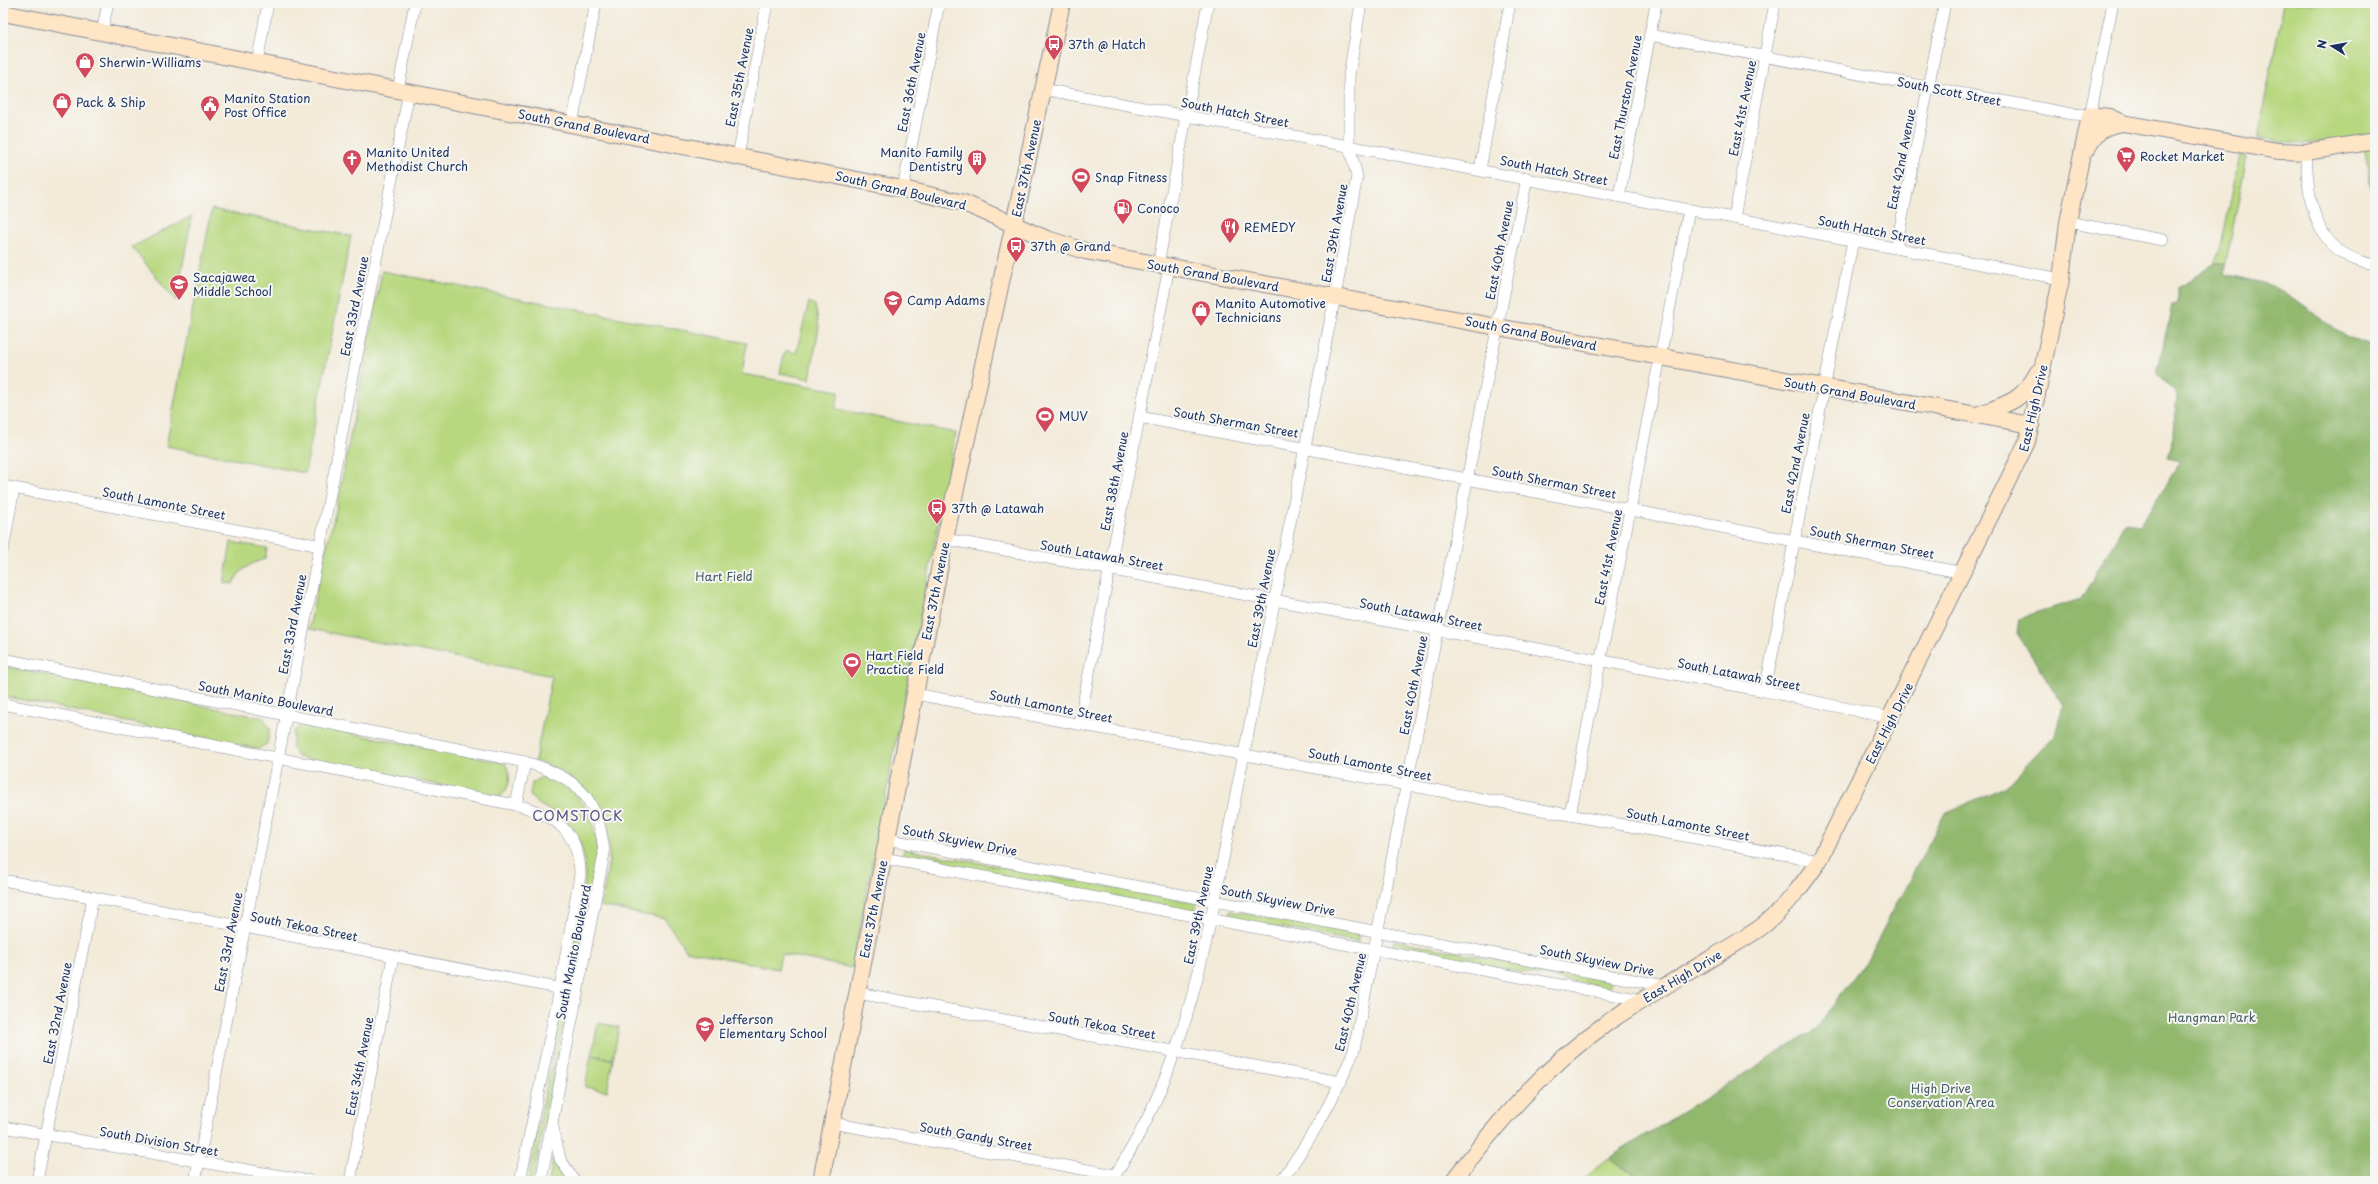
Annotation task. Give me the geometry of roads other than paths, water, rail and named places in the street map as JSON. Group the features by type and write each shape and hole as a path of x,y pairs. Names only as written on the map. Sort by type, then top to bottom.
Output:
{"main road":[{"name":"East 37th Avenue","path":"820,1181 858,993 886,840 945,539 1062,3"},
{"name":"South Grand Boulevard","path":"3,13 903,189 964,203 1047,239 1085,251 1823,388 2031,425"},
{"name":"South Scott Street","path":"2090,115 2110,117 2123,123 2246,147 2306,152 2375,141"},
{"name":"East High Drive","path":"1453,1181 1490,1131 1524,1094 1560,1060 1605,1024 1764,924 1799,889 1819,861 2021,458 2031,425 2044,362 2060,280 2068,222 2090,115"},
{"path":"2081,158 2100,130 2109,125 2123,123"},
{"path":"1976,416 2008,405 2018,399 2031,384 2044,362"}],"street":[{"path":"102,32 108,3"},
{"path":"257,63 268,3"},
{"name":"East 33rd Avenue","path":"195,1181 277,758 321,546 404,91 415,3"},
{"path":"572,124 596,3"},
{"name":"East 35th Avenue","path":"738,156 767,3"},
{"name":"East 36th Avenue","path":"903,189 939,3"},
{"name":"East 38th Avenue","path":"1079,724 1139,417 1186,116 1208,3"},
{"name":"East 39th Avenue","path":"1113,1178 1140,1134 1165,1082 1177,1051 1192,1003 1215,902 1304,448 1336,297 1357,176 1349,146 1349,76 1361,3"},
{"path":"1480,170 1510,3"},
{"name":"East Thurston Avenue","path":"1620,196 1656,3"},
{"name":"East 41st Avenue","path":"1734,218 1775,3"},
{"name":"East 42nd Avenue","path":"1896,248 1944,3"},
{"path":"2090,115 2113,3"},
{"name":"South Scott Street","path":"1650,35 2072,114 2090,115"},
{"name":"South Hatch Street","path":"1042,89 1527,178 2060,280"},
{"path":"2306,152 2308,192 2316,220 2324,235 2335,248 2352,258 2375,265"},
{"name":"East 40th Avenue","path":"1281,1181 1312,1138 1341,1082 1354,1050 1375,951 1406,784 1527,178"},
{"name":"East 41st Avenue","path":"1570,815 1689,210"},
{"path":"2068,222 2163,240"},
{"name":"East 42nd Avenue","path":"1765,691 1853,240"},
{"name":"South Sherman Street","path":"1139,417 1964,573"},
{"path":"3,548 8,487"},
{"name":"South Lamonte Street","path":"8,487 321,546"},
{"name":"South Latawah Street","path":"945,539 1765,691 1891,718"},
{"name":"South Manito Boulevard","path":"3,659 525,762 550,769 566,777 576,786 595,810 603,836 604,854 602,872 552,1123 560,1159 575,1181"},
{"name":"South Lamonte Street","path":"915,694 1819,861"},
{"name":"South Manito Boulevard","path":"3,704 535,809 559,823 575,847 580,864 580,875 560,988 520,1181"},
{"path":"516,805 525,762"},
{"name":"South Skyview Drive","path":"886,840 1666,986"},
{"path":"883,858 1642,1000"},
{"name":"South Tekoa Street","path":"3,880 578,992"},
{"name":"East 32nd Avenue","path":"37,1181 93,897"},
{"name":"East 34th Avenue","path":"350,1181 393,957"},
{"name":"South Tekoa Street","path":"858,993 1341,1082"},
{"path":"541,1181 552,1123"},
{"name":"South Gandy Street","path":"832,1123 1113,1178"},
{"name":"South Division Street","path":"3,1127 310,1181"}],"place":[{"name":"37th @ Hatch","path":"1054,61"},
{"name":"Sherwin-Williams","path":"85,79"},
{"name":"Pack & Ship","path":"62,119"},
{"name":"Manito Station Post Office","path":"210,122"},
{"name":"Rocket Market","path":"2126,173"},
{"name":"Manito United Methodist Church","path":"352,176"},
{"name":"Manito Family Dentistry","path":"977,176"},
{"name":"Snap Fitness","path":"1081,194"},
{"name":"Conoco","path":"1123,225"},
{"name":"REMEDY","path":"1230,244"},
{"name":"37th @ Grand","path":"1016,263"},
{"name":"Sacajawea Middle School","path":"179,301"},
{"name":"Camp Adams","path":"893,317"},
{"name":"Manito Automotive Technicians","path":"1201,327"},
{"name":"MUV","path":"1045,433"},
{"name":"37th @ Latawah","path":"937,525"},
{"name":"Hart Field Practice Field","path":"852,679"},
{"name":"Jefferson Elementary School","path":"705,1043"}],"district":[{"name":"COMSTOCK","path":"578,815"}],"park label":[{"name":"Hart Field","path":"724,576"},
{"name":"Hangman Park","path":"2212,1017"},
{"name":"High Drive Conservation Area","path":"1941,1095"}]}
